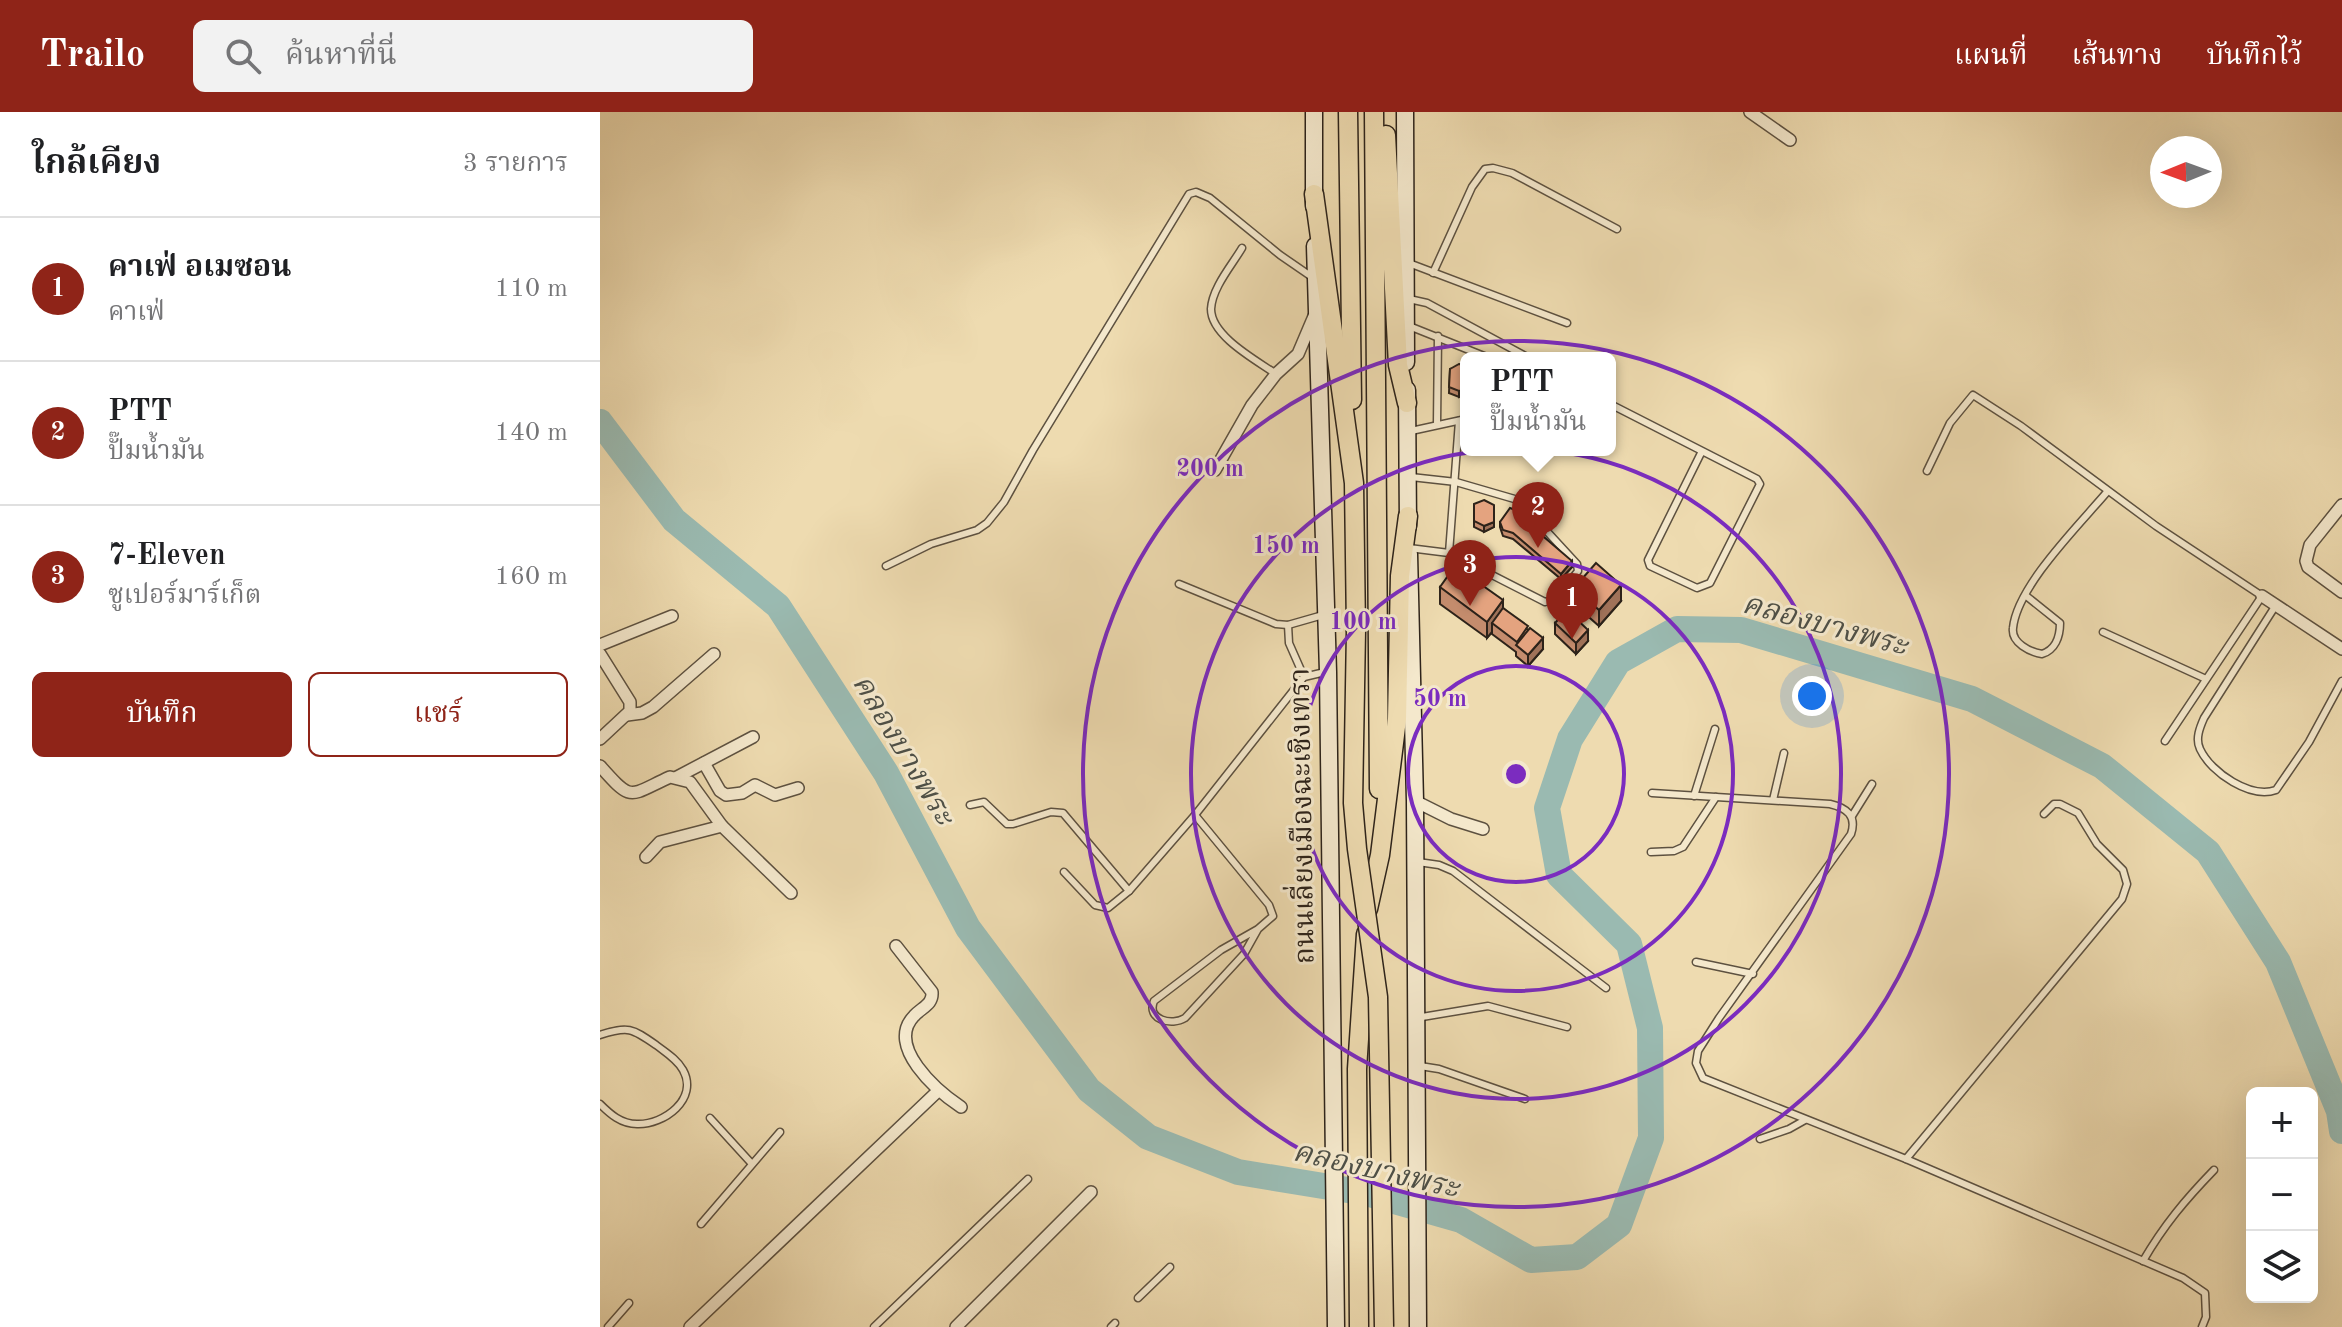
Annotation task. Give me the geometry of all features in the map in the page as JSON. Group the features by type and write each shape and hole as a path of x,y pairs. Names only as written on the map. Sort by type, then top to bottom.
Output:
{"highway":[{"path":"1348,112 1356,630 1353,803 1378,997 1384,1327"},
{"path":"1374,112 1380,855"},
{"path":"1384,112 1398,365 1407,403"},
{"path":"1314,194 1354,483"},
{"path":"1359,1327 1359,1004 1370,893 1380,855 1397,719 1400,576 1408,516"}],"main road":[{"name":"ถนนเลี่ยงเมืองฉะเชิงเทรา","path":"1314,112 1315,279 1328,672 1336,1327"},
{"path":"1405,112 1407,477 1415,801 1418,1327"}],"street":[{"path":"1750,112 1790,140"},
{"path":"1215,470 1252,405 1276,374 1298,354 1316,311"},
{"path":"2342,505 2310,545 2306,561 2308,567 2342,592"},
{"path":"2262,596 2342,649"},
{"path":"600,645 672,616"},
{"path":"600,654 630,702 627,715 600,739"},
{"path":"627,715 642,713 653,707 714,654"},
{"path":"677,777 753,737"},
{"path":"704,763 720,791 726,795 742,793 755,785 775,795 798,788"},
{"path":"600,766 629,794 639,793 670,777 690,782 722,826 791,893"},
{"path":"1415,801 1451,819 1483,829"},
{"path":"646,857 652,847 660,842 722,826"},
{"path":"896,946 932,992 930,1003 914,1016 905,1032 917,1067 938,1091 961,1107"},
{"path":"690,1327 938,1091"},
{"path":"956,1327 1091,1192"}],"lane":[{"path":"1433,273 1472,187 1485,169 1512,173 1617,229"},
{"path":"886,566 931,544 977,530 987,523 1004,502 1189,194 1196,192 1210,198 1315,279"},
{"path":"1242,248 1215,293 1211,309 1214,323 1226,338 1276,374"},
{"path":"1406,262 1567,323"},
{"path":"1406,298 1427,303 1518,352"},
{"path":"1405,324 1475,352"},
{"path":"1437,424 1438,336"},
{"path":"1927,471 1950,423 1973,395 2021,426 2107,492 2262,596 2165,741"},
{"path":"1616,407 1757,479 1760,484 1710,583 1697,588 1650,566 1648,560 1702,451"},
{"path":"1408,432 1460,420"},
{"path":"1449,553 1460,447"},
{"path":"1407,477 1456,482 1518,500 1577,564 1578,571 1556,599 1545,602 1449,553 1409,548"},
{"path":"2025,595 2060,623 2053,647 2042,654 2033,653 2018,643 2014,635 2013,627 2025,595 2037,574 2107,492"},
{"path":"1179,584 1262,619 1288,625 1326,614"},
{"path":"2276,605 2204,718 2199,749 2215,769 2249,789 2261,793 2276,790 2309,742 2342,681"},
{"path":"1288,625 1289,643 1304,677"},
{"path":"2103,632 2206,679"},
{"path":"1064,872 1095,905 1108,908 1129,891 1195,815 1304,677 1328,672"},
{"path":"1694,796 1715,729"},
{"path":"1773,800 1784,753"},
{"path":"1852,816 1872,784"},
{"path":"1652,793 1830,804 1842,807 1852,816 1854,824 1851,834 1698,1051 1698,1072 1712,1083 1906,1159 2183,1278 2205,1293 2206,1317 2202,1327"},
{"path":"1651,852 1674,851 1683,847 1716,797"},
{"path":"970,805 984,802 1007,824 1051,812 1063,813 1129,891"},
{"path":"1906,1159 2122,899 2127,884 2123,870 2097,844 2078,813 2054,804 2044,814"},
{"path":"1195,815 1273,911 1270,921 1221,950 1154,1001 1151,1007 1153,1014 1172,1022 1185,1018 1244,954 1258,929"},
{"path":"1415,861 1453,871 1606,988"},
{"path":"1696,962 1753,974"},
{"path":"1416,1018 1488,1006 1567,1027"},
{"path":"600,1035 628,1028 638,1032 675,1060 683,1071 688,1087 684,1101 668,1115 650,1122 636,1124 617,1119 600,1104"},
{"path":"1416,1066 1439,1069 1525,1099"},
{"path":"710,1118 752,1164"},
{"path":"1760,1139 1805,1120"},
{"path":"701,1224 780,1132"},
{"path":"2143,1261 2170,1217 2214,1170"},
{"path":"874,1327 1028,1179"},
{"path":"1138,1298 1170,1267"},
{"path":"608,1327 629,1303"}],"building":[{"path":"1460,364 1460,391 1449,387 1450,369"},
{"path":"1484,500 1494,505 1494,522 1484,526 1474,521 1474,504"},
{"path":"1510,508 1521,512 1523,519 1572,561 1561,574 1513,533 1503,530 1500,522"},
{"path":"1596,563 1621,585 1599,610 1574,588"},
{"path":"1455,566 1503,600 1487,622 1440,587"},
{"path":"1503,608 1528,626 1517,642 1492,623"},
{"path":"1567,610 1588,630 1576,643 1555,623"},
{"path":"1530,628 1543,638 1528,655 1516,645"}],"waterway":[{"name":"คลองบางพระ","path":"600,422 674,520 778,606 886,773 968,928 1089,1090 1148,1137 1238,1172 1366,1193 1461,1220 1531,1260 1577,1257 1619,1225 1651,1138 1650,1028 1629,944 1559,875 1547,808 1570,739 1618,662 1677,629 1741,630 1972,699 2102,766 2208,852 2278,962 2339,1111 2342,1131"}],"place":[{"name":"PTT","path":"1538,548"},
{"name":"7-Eleven","path":"1470,606"},
{"name":"คาเฟ่ อเมซอน","path":"1572,639"}]}
